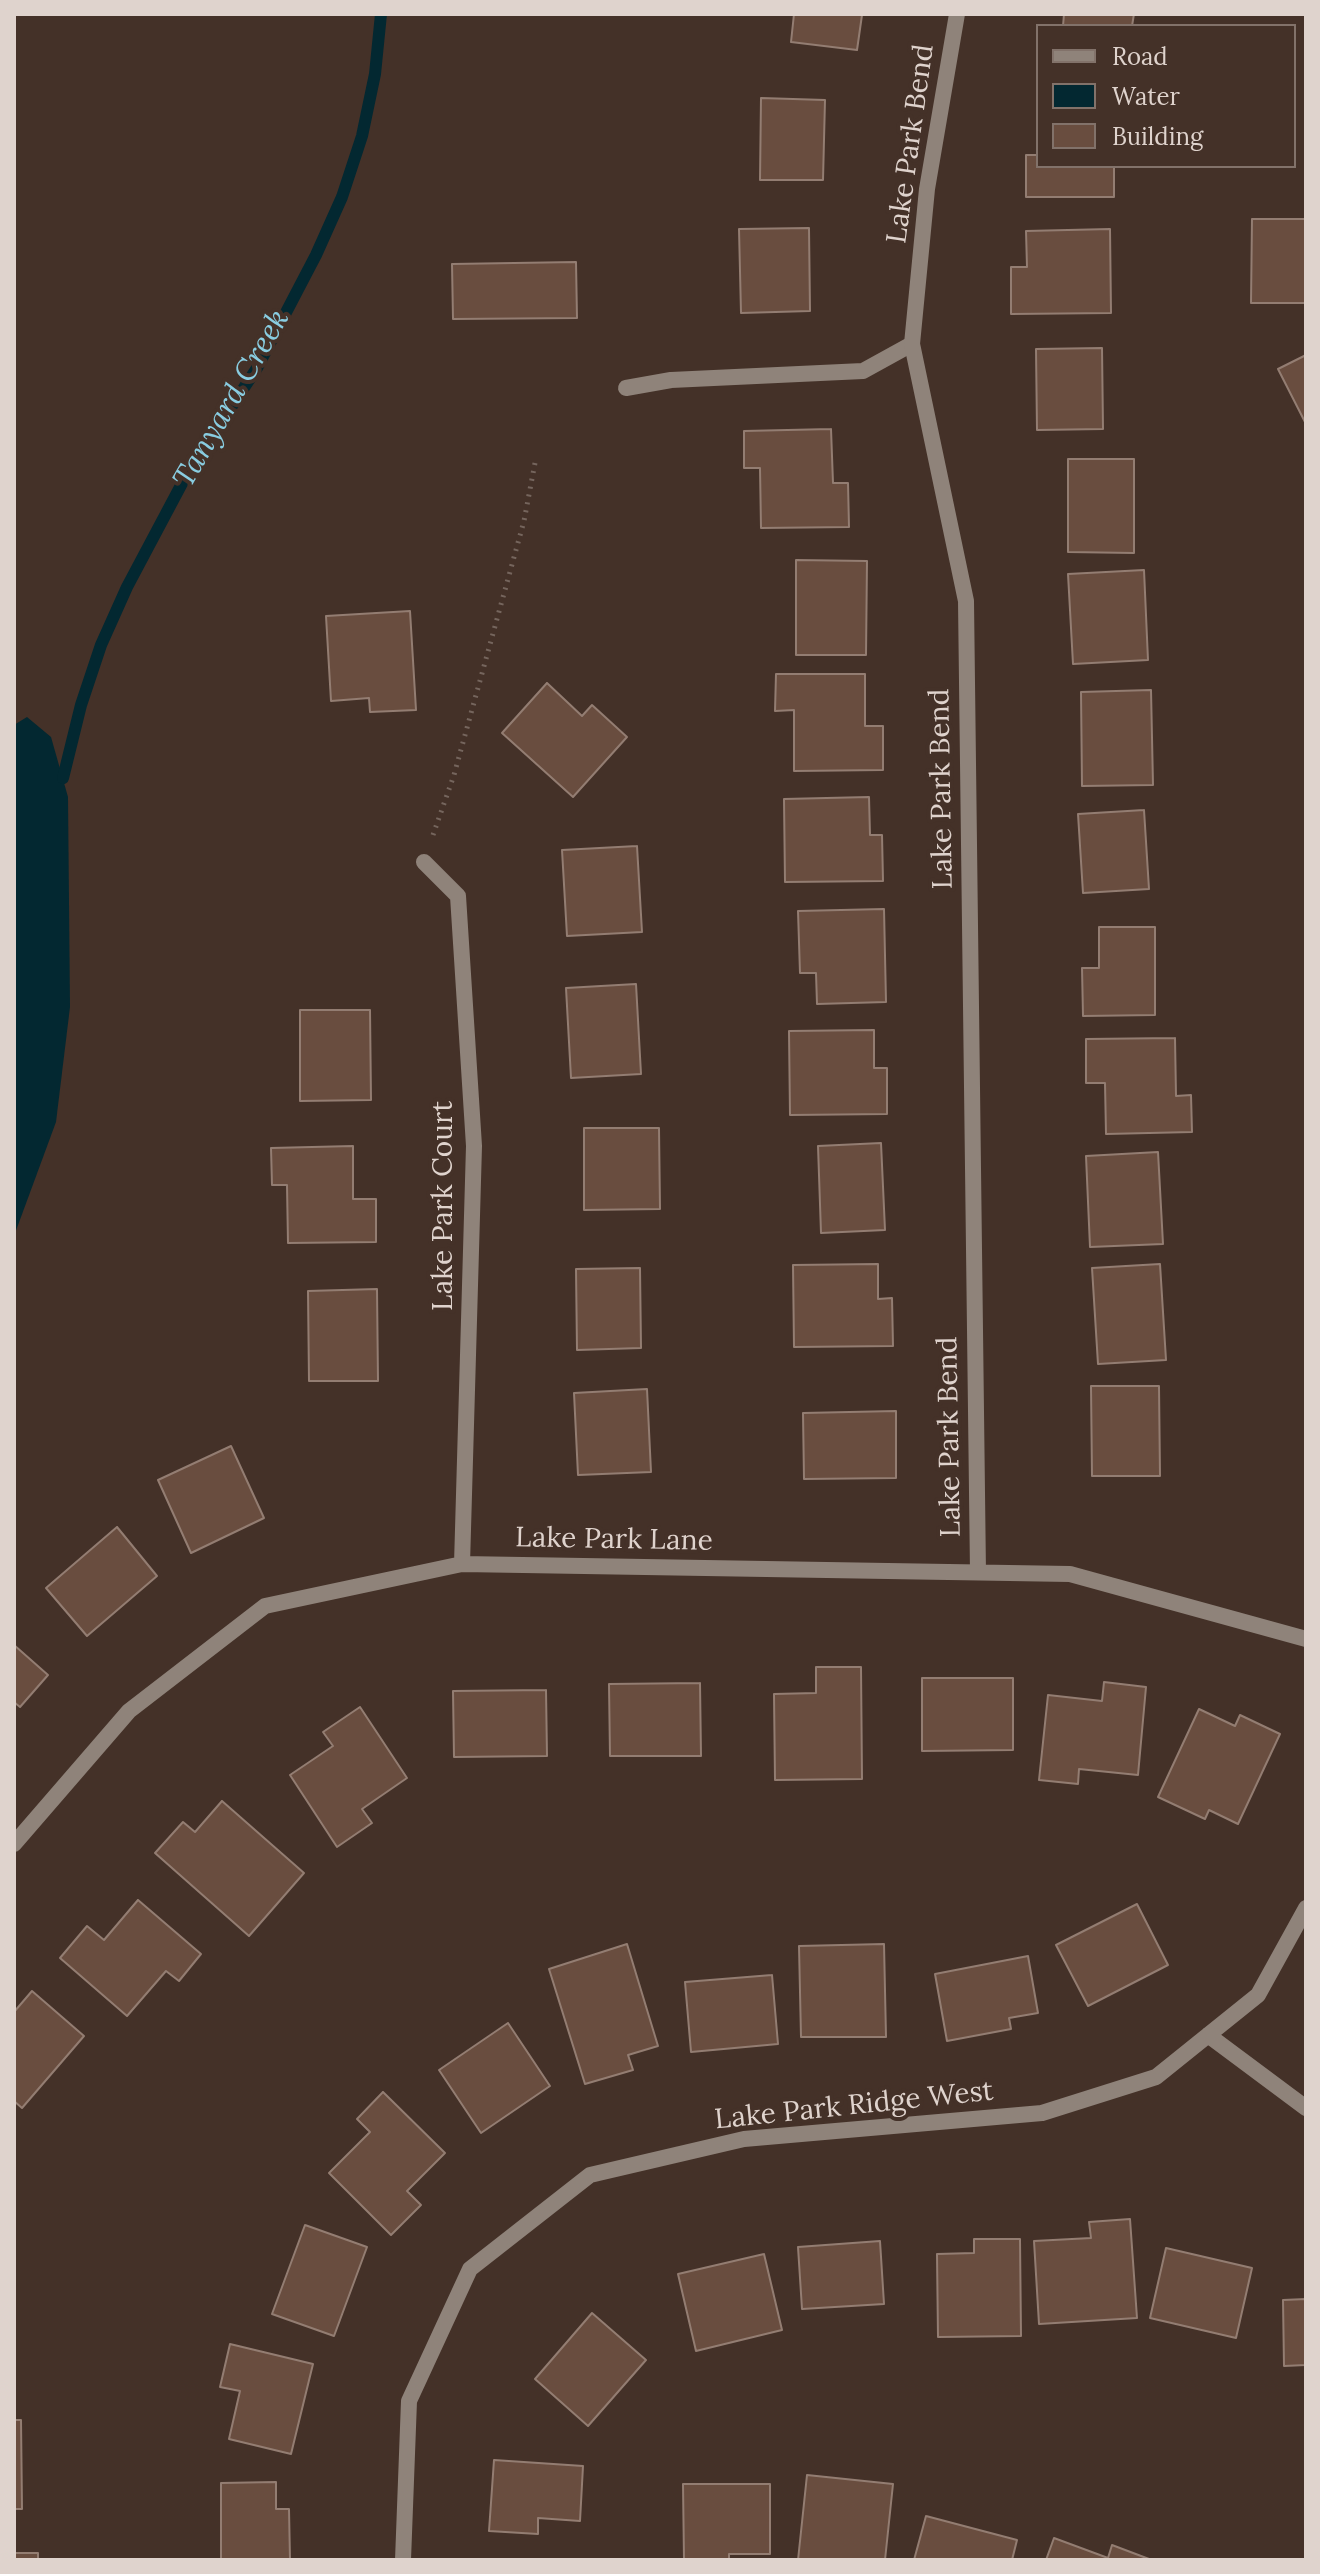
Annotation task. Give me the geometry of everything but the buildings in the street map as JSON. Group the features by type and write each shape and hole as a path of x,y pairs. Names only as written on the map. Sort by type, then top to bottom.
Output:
{"street":[{"name":"Lake Park Bend","path":"957,14 927,189 912,344 966,601 978,1572"},
{"path":"626,388 671,380 863,371 912,344"},
{"name":"Lake Park Court","path":"424,862 458,896 474,1146 462,1564"},
{"name":"Lake Park Lane","path":"14,1844 129,1711 265,1606 462,1564 1070,1574 1306,1639"},
{"name":"Lake Park Ridge West","path":"403,2560 409,2401 470,2269 590,2175 744,2139 1042,2113 1156,2077 1258,1995 1306,1908"},
{"path":"1208,2035 1306,2108"}],"path":[{"path":"424,862 458,760 524,521 535,463"}],"water":[{"path":"27,717 51,737 68,797 70,1007 56,1122 14,1236 14,725"}],"waterway":[{"name":"Tanyard Creek","path":"63,778 81,705 101,645 127,587 187,474 257,368 316,255 342,197 362,136 375,74 381,14"}]}
